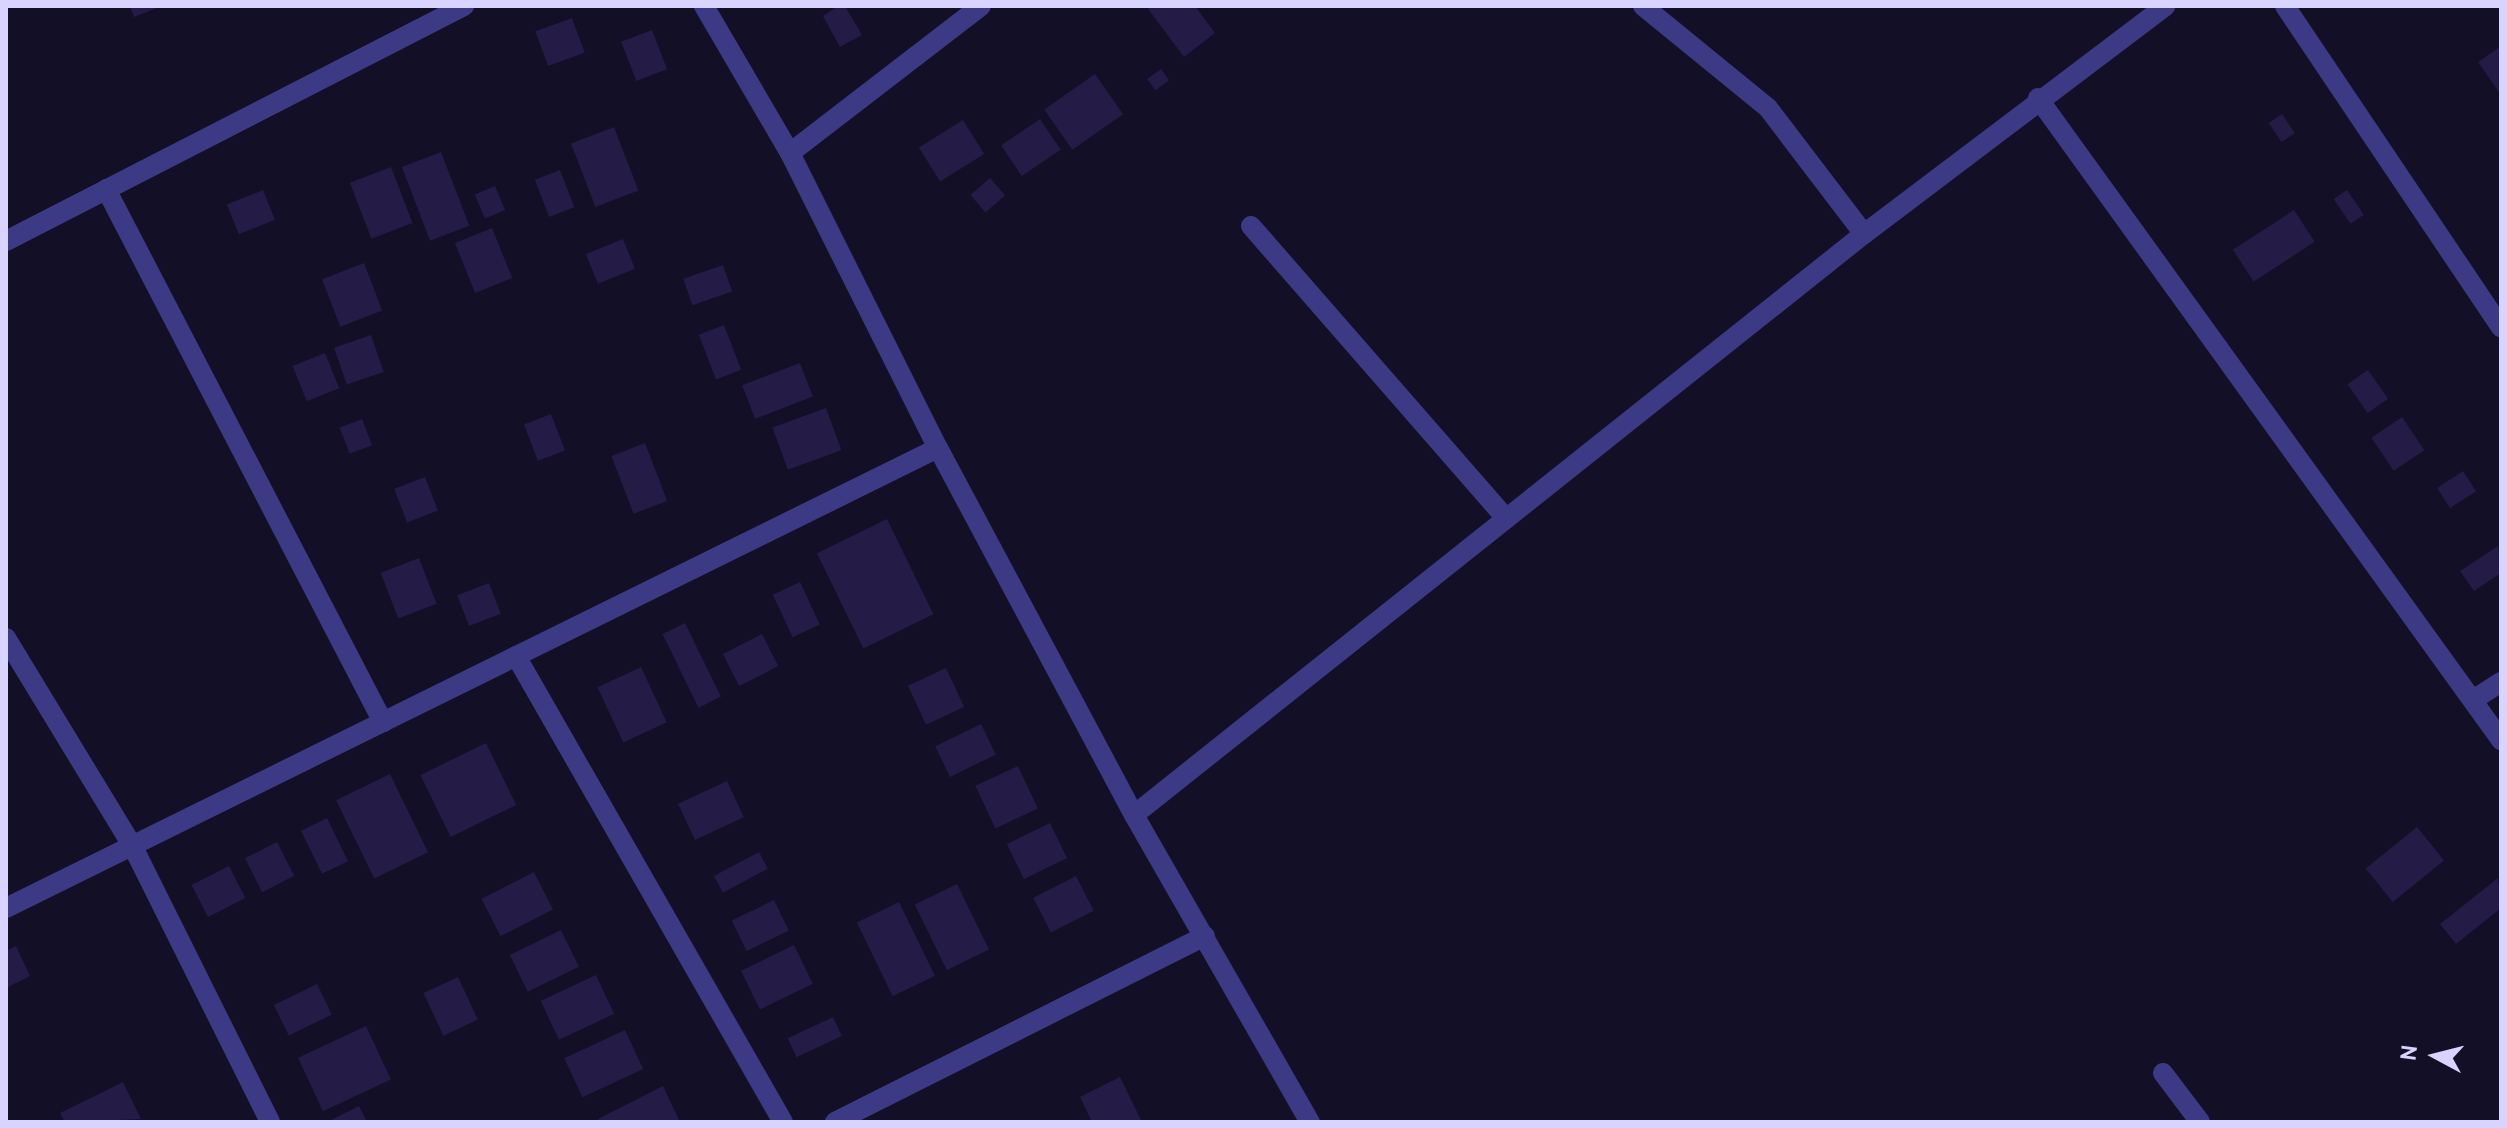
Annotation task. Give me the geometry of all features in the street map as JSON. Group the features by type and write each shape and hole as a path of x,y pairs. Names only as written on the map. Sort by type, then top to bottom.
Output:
{"street":[{"path":"6,241 464,6"},
{"path":"704,6 790,153 938,448 1134,815 1310,1122"},
{"path":"790,153 981,6"},
{"path":"1643,6 1768,108 1864,234"},
{"path":"1134,815 1864,234 2038,98 2165,6"},
{"path":"2285,6 2501,327"},
{"path":"2038,98 2501,740"},
{"path":"106,189 383,722"},
{"path":"1251,226 1506,518"},
{"path":"6,908 938,448"},
{"path":"6,638 132,845 270,1122"},
{"path":"516,656 783,1122"},
{"path":"2473,700 2501,682"},
{"path":"835,1122 1205,936"},
{"path":"2163,1073 2200,1122"}],"building":[{"path":"130,6 162,6 134,17"},
{"path":"838,6 845,6 862,35 840,47 823,16"},
{"path":"1153,6 1195,6 1215,33 1184,57 1148,9"},
{"path":"572,18 585,53 548,66 535,31"},
{"path":"652,30 667,69 636,81 621,42"},
{"path":"2501,46 2501,95 2478,62"},
{"path":"1161,69 1169,80 1155,90 1147,79"},
{"path":"1095,74 1123,114 1072,150 1044,110"},
{"path":"2282,114 2295,133 2282,142 2269,123"},
{"path":"1040,119 1061,150 1022,176 1001,145"},
{"path":"963,120 984,154 940,181 919,148"},
{"path":"614,127 638,190 595,207 571,143"},
{"path":"441,152 469,226 430,241 402,167"},
{"path":"391,167 413,223 371,239 350,183"},
{"path":"560,170 574,207 549,217 535,180"},
{"path":"990,178 1005,195 985,212 970,195"},
{"path":"495,186 505,210 485,219 475,195"},
{"path":"263,190 275,220 239,234 227,205"},
{"path":"2347,190 2364,215 2351,224 2334,199"},
{"path":"2294,210 2315,242 2253,282 2233,250"},
{"path":"492,228 512,278 475,293 455,243"},
{"path":"623,239 635,269 598,284 586,254"},
{"path":"364,263 382,311 340,327 322,279"},
{"path":"723,265 732,291 692,305 683,279"},
{"path":"724,325 741,370 716,379 699,335"},
{"path":"371,335 384,372 347,385 334,348"},
{"path":"325,353 339,388 307,401 293,366"},
{"path":"800,363 813,397 755,419 742,385"},
{"path":"2368,370 2388,399 2368,413 2348,384"},
{"path":"826,408 841,450 788,470 772,427"},
{"path":"551,414 565,450 538,461 524,424"},
{"path":"2402,417 2424,450 2394,471 2371,438"},
{"path":"362,419 372,445 350,454 340,428"},
{"path":"645,443 667,501 634,514 611,456"},
{"path":"2463,471 2476,491 2450,508 2437,488"},
{"path":"425,477 438,511 407,522 394,489"},
{"path":"887,519 933,614 863,648 817,553"},
{"path":"2498,546 2501,573 2474,591 2460,571"},
{"path":"419,558 437,604 398,618 381,573"},
{"path":"800,582 820,625 793,637 773,595"},
{"path":"489,583 501,614 469,626 457,595"},
{"path":"685,623 721,697 698,708 663,634"},
{"path":"762,634 778,666 739,686 723,654"},
{"path":"641,667 667,722 623,743 597,687"},
{"path":"946,668 964,707 926,725 908,686"},
{"path":"981,724 996,755 950,777 935,746"},
{"path":"486,743 516,805 451,837 420,775"},
{"path":"1018,766 1038,809 995,828 975,786"},
{"path":"390,774 428,852 374,878 336,800"},
{"path":"727,781 744,817 695,840 678,804"},
{"path":"327,818 348,861 322,874 301,831"},
{"path":"1050,823 1067,858 1024,879 1007,844"},
{"path":"2417,827 2444,860 2393,902 2366,869"},
{"path":"277,842 294,876 262,892 245,858"},
{"path":"759,852 768,869 723,893 714,876"},
{"path":"229,866 245,898 208,917 192,885"},
{"path":"534,872 553,909 500,936 481,899"},
{"path":"1076,876 1094,911 1051,933 1033,898"},
{"path":"2498,878 2501,908 2456,944 2440,924"},
{"path":"957,884 989,950 947,970 915,905"},
{"path":"774,900 789,931 747,951 732,921"},
{"path":"899,902 935,976 893,996 857,923"},
{"path":"561,930 579,967 528,992 510,955"},
{"path":"794,945 813,984 760,1010 741,971"},
{"path":"16,946 30,976 6,988 6,951"},
{"path":"596,975 614,1014 559,1040 541,1001"},
{"path":"458,977 478,1020 443,1036 424,993"},
{"path":"317,984 332,1015 289,1036 274,1005"},
{"path":"833,1017 842,1036 797,1057 788,1038"},
{"path":"366,1026 391,1079 323,1111 298,1058"},
{"path":"625,1030 643,1069 582,1097 564,1058"},
{"path":"1120,1077 1142,1122 1092,1122 1080,1097"},
{"path":"123,1082 141,1119 65,1122 60,1113"},
{"path":"663,1086 680,1122 599,1122 598,1119"},
{"path":"359,1106 367,1122 327,1122"}]}
